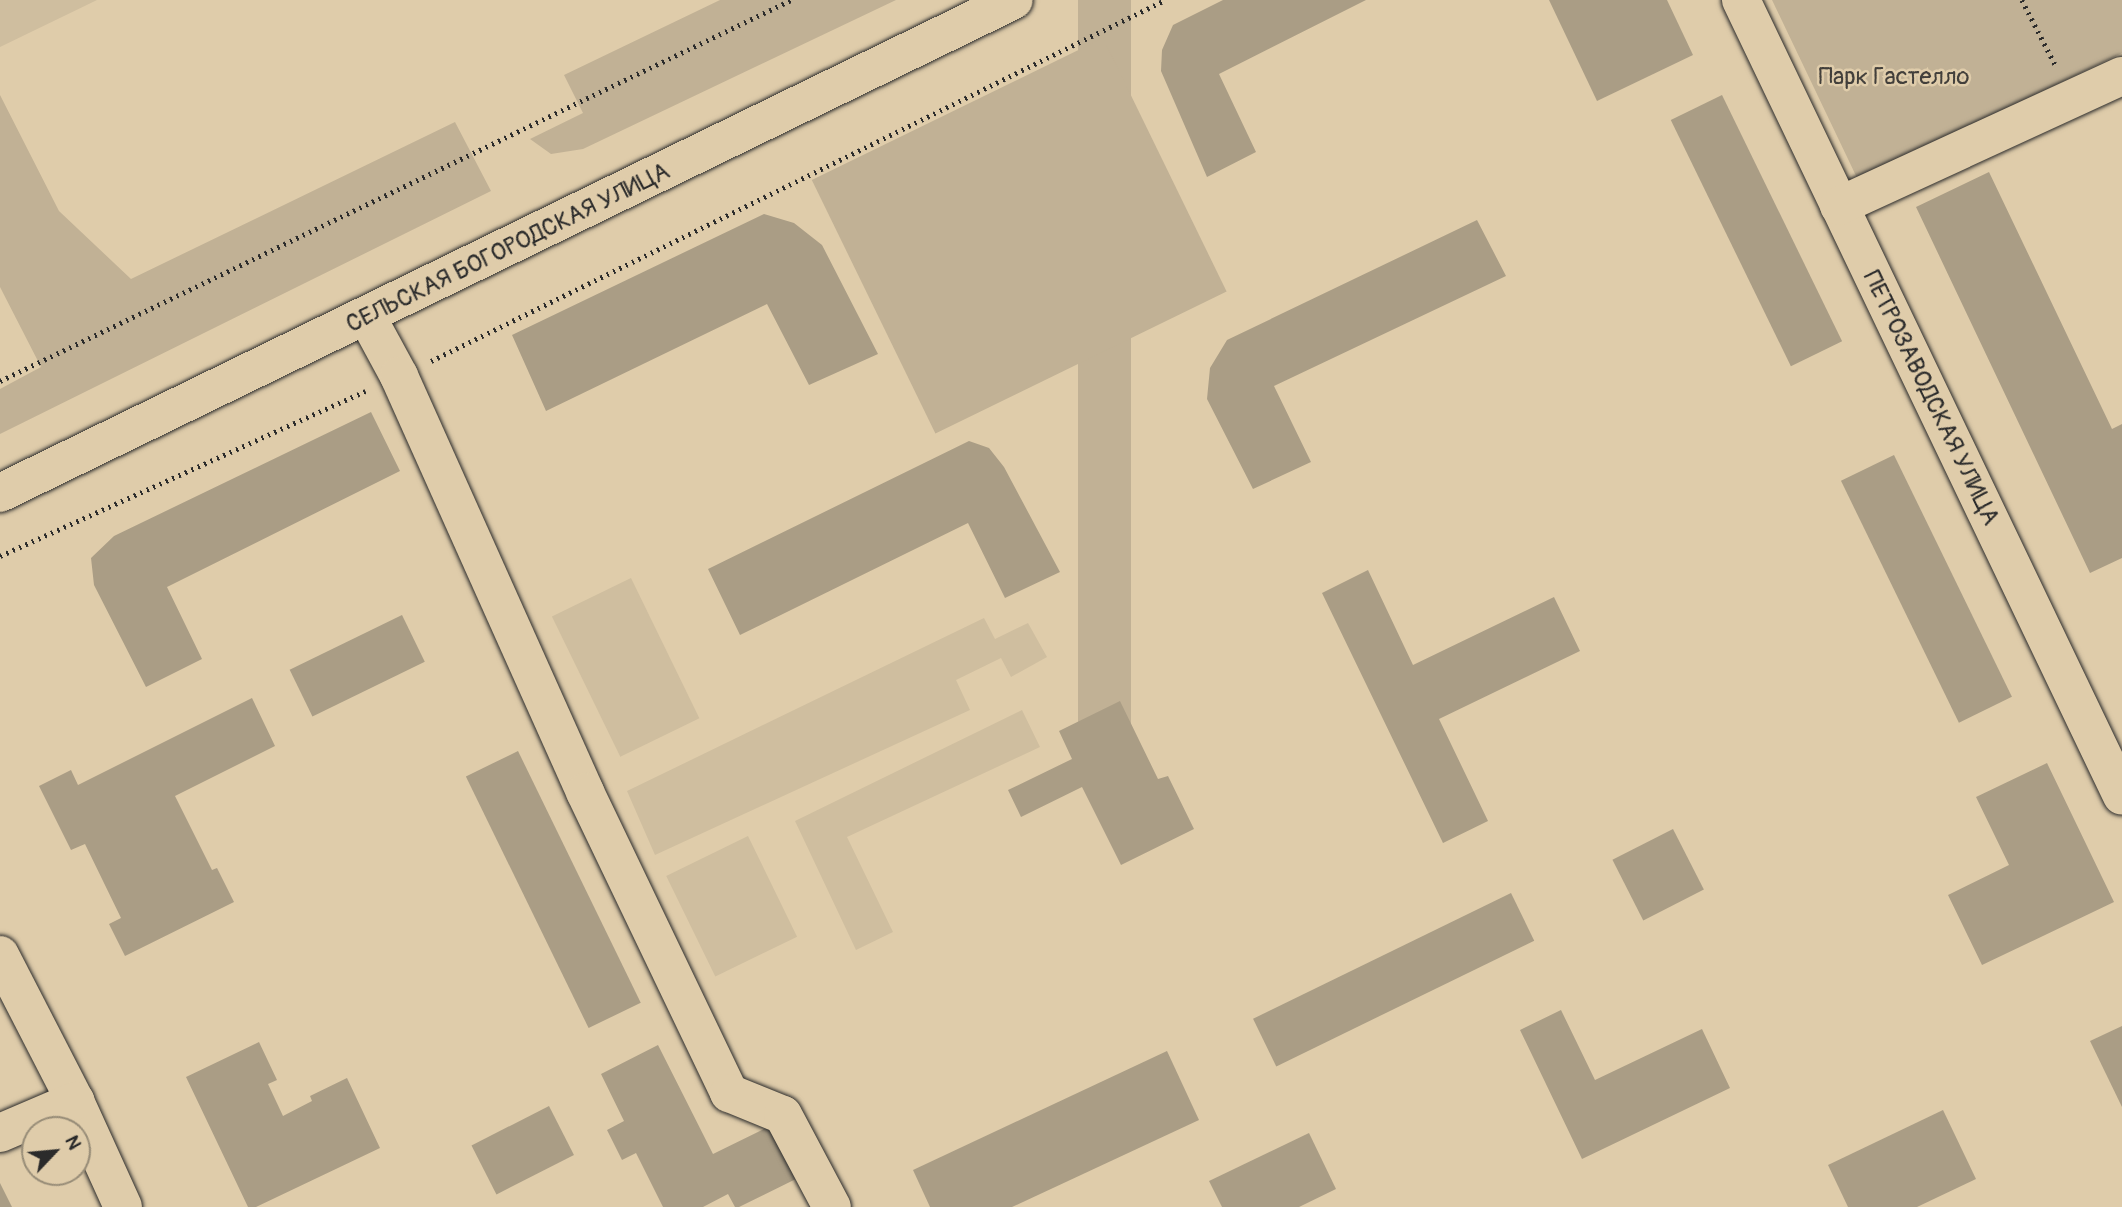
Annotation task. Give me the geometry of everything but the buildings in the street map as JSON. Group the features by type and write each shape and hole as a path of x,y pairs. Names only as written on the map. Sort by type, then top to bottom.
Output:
{"main road":[{"name":"СЕЛЬСКАЯ БОГОРОДСКАЯ УЛИЦА","path":"0,493 367,317 1014,0"},
{"name":"ПЕТРОЗАВОДСКАЯ УЛИЦА","path":"1741,0 2122,796"},
{"path":"1839,205 2122,76"},
{"path":"367,317 399,376 585,792 729,1093 783,1115 832,1207"},
{"path":"0,955 75,1101 123,1207"},
{"path":"0,1133 75,1101"}],"path":[{"path":"0,381 791,0"},
{"path":"0,556 399,376 1165,0"},
{"path":"2022,0 2074,99"}],"shaded area":[{"path":"0,0 97,0 0,47"},
{"path":"631,578 699,718 620,757 552,617"},
{"path":"984,618 995,639 1028,623 1047,657 1011,677 1001,658 956,680 970,710 655,855 627,791"},
{"path":"1022,710 1040,747 847,837 893,932 856,950 795,821"},
{"path":"748,836 797,937 715,977 666,876"}],"green space":[{"path":"720,0 896,0 583,149 551,154 530,139 583,113 564,75"},
{"path":"1078,0 1131,0 1131,765 1078,765"},
{"name":"Парк Гастелло","path":"1772,0 2122,0 2122,53 1858,180"},
{"path":"1103,38 1227,291 935,433 812,180"},
{"path":"0,95 59,211 131,279 455,122 491,191 0,434 0,389 41,367 0,287"}]}
